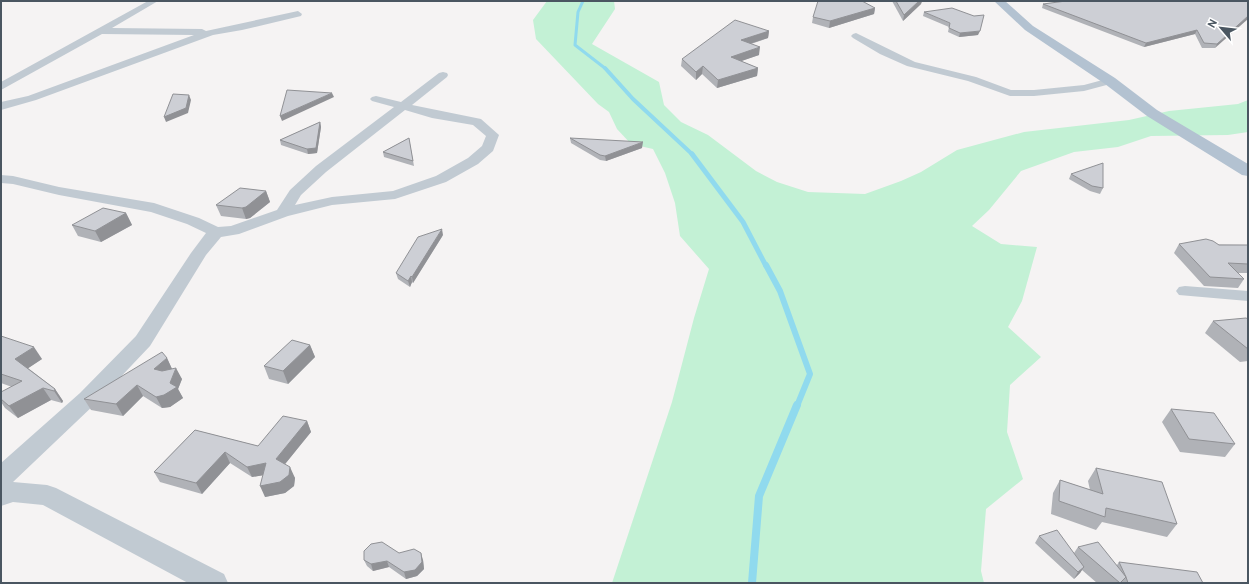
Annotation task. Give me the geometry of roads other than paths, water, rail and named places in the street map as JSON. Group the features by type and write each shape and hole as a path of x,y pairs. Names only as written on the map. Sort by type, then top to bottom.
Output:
{"main road":[{"path":"999,1 1029,28 1110,81 1152,114 1248,171"}],"street":[{"path":"1,87 154,1"},
{"path":"1,106 32,98 211,32 242,27 298,14"},
{"path":"102,31 160,30 211,32 279,29"},
{"path":"856,36 884,52 911,64 972,79 1010,93 1084,88 1110,81"},
{"path":"283,213 295,193 321,169 442,75"},
{"path":"1,179 13,180 59,191 154,208 193,221 216,232 233,231 283,213 332,201 395,195 441,179 473,161 488,148 493,135 478,122 432,114 376,99"},
{"path":"1,478 88,398 143,341 199,253 216,232"},
{"path":"1186,291 1248,296"},
{"path":"1,496 12,492 47,495 214,583"}],"waterway":[{"path":"583,1 578,12 575,45 606,69"},
{"path":"606,69 633,99 692,154"},
{"path":"692,154 743,222 766,266"},
{"path":"766,265 780,291 810,374 797,406"},
{"path":"752,583 759,496 797,405"}]}
